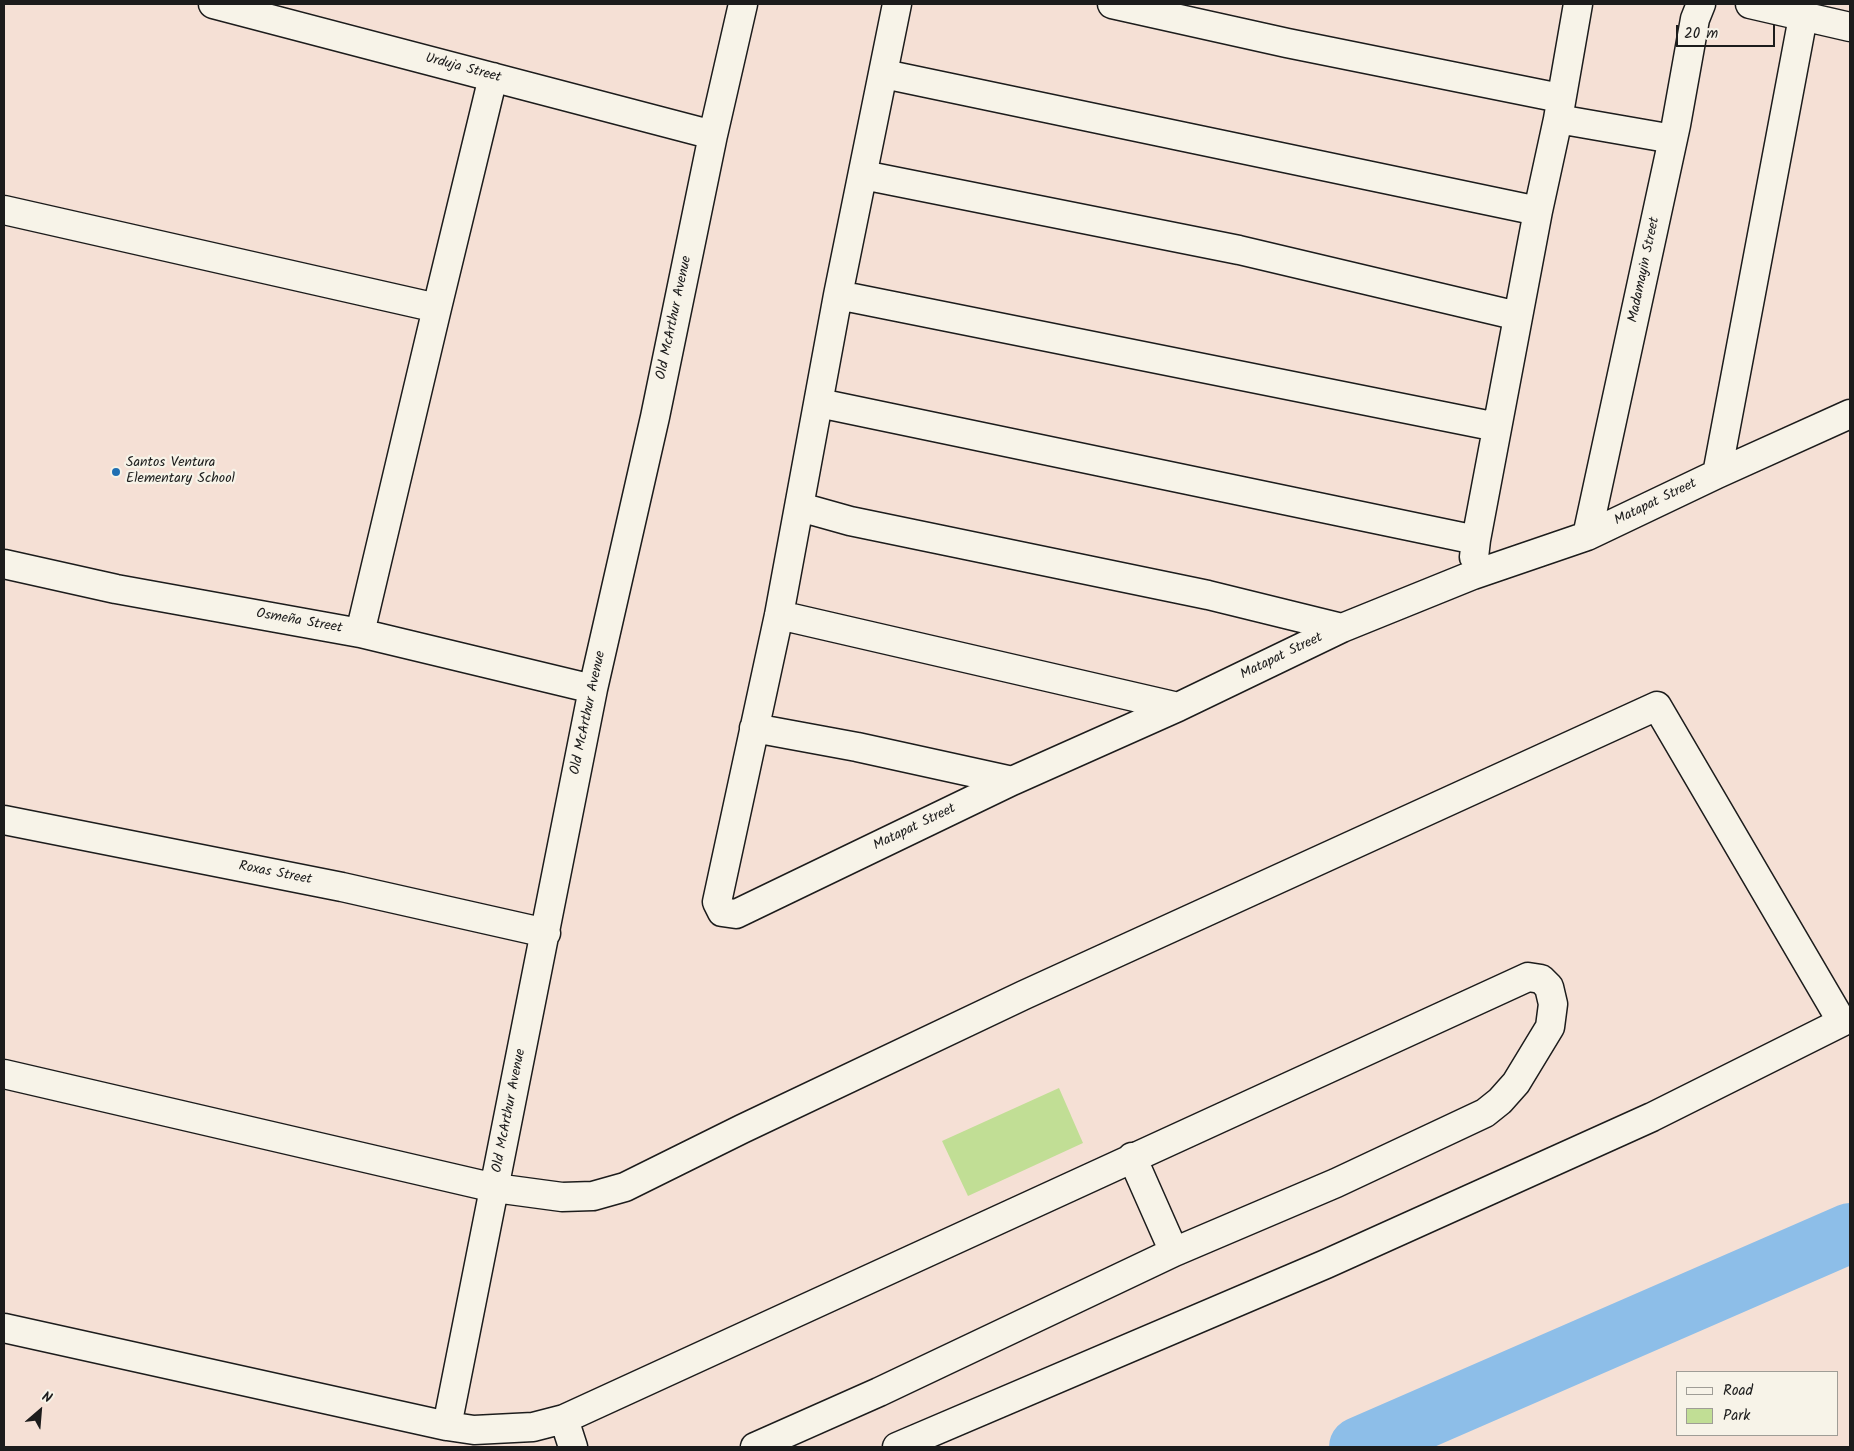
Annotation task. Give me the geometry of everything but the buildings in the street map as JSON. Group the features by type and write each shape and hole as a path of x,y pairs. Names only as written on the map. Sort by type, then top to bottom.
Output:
{"street":[{"name":"Urduja Street","path":"213,4 713,135"},
{"name":"Old McArthur Avenue","path":"447,1426 593,689 655,417 713,135 743,4"},
{"path":"897,4 838,295 779,615 754,728 1012,781"},
{"path":"1112,4 1287,43 1559,108 1673,139"},
{"path":"1473,575 1476,540 1578,4"},
{"name":"Madamayin Street","path":"1587,536 1673,139 1695,19 1701,4"},
{"path":"1750,4 1850,27"},
{"path":"1717,474 1803,17"},
{"path":"884,74 1538,211"},
{"path":"360,633 494,77"},
{"path":"863,175 1240,250 1518,316"},
{"path":"4,210 437,308"},
{"path":"838,295 1497,427"},
{"path":"819,403 1476,540"},
{"name":"Matapat Street","path":"754,728 717,902 722,912 736,914 1012,781 1178,707 1342,628 1473,575 1587,536 1717,474 1849,407"},
{"path":"800,507 850,521 1208,596 1342,628"},
{"name":"Osmeña Street","path":"4,564 116,588 360,633 593,689"},
{"path":"779,615 1178,707"},
{"path":"4,1074 494,1188 562,1197 593,1196 625,1188 742,1129 1024,995 1658,706 1842,1022 1652,1117 1407,1228 897,1447"},
{"name":"Roxas Street","path":"4,820 342,887 546,933"},
{"path":"4,1328 447,1426 476,1438 532,1427 564,1419 1528,977 1541,979 1549,987 1554,1004 1550,1027 1516,1083 1500,1102 1486,1113 1336,1183 1174,1252 879,1392 755,1447"},
{"path":"1132,1157 1174,1252"},
{"path":"564,1419 573,1447"}],"green space":[{"path":"1059,1088 1083,1143 968,1196 942,1141"}],"waterway":[{"path":"1359,1447 1850,1233"}],"place":[{"name":"Santos Ventura Elementary School","path":"116,472"}]}
